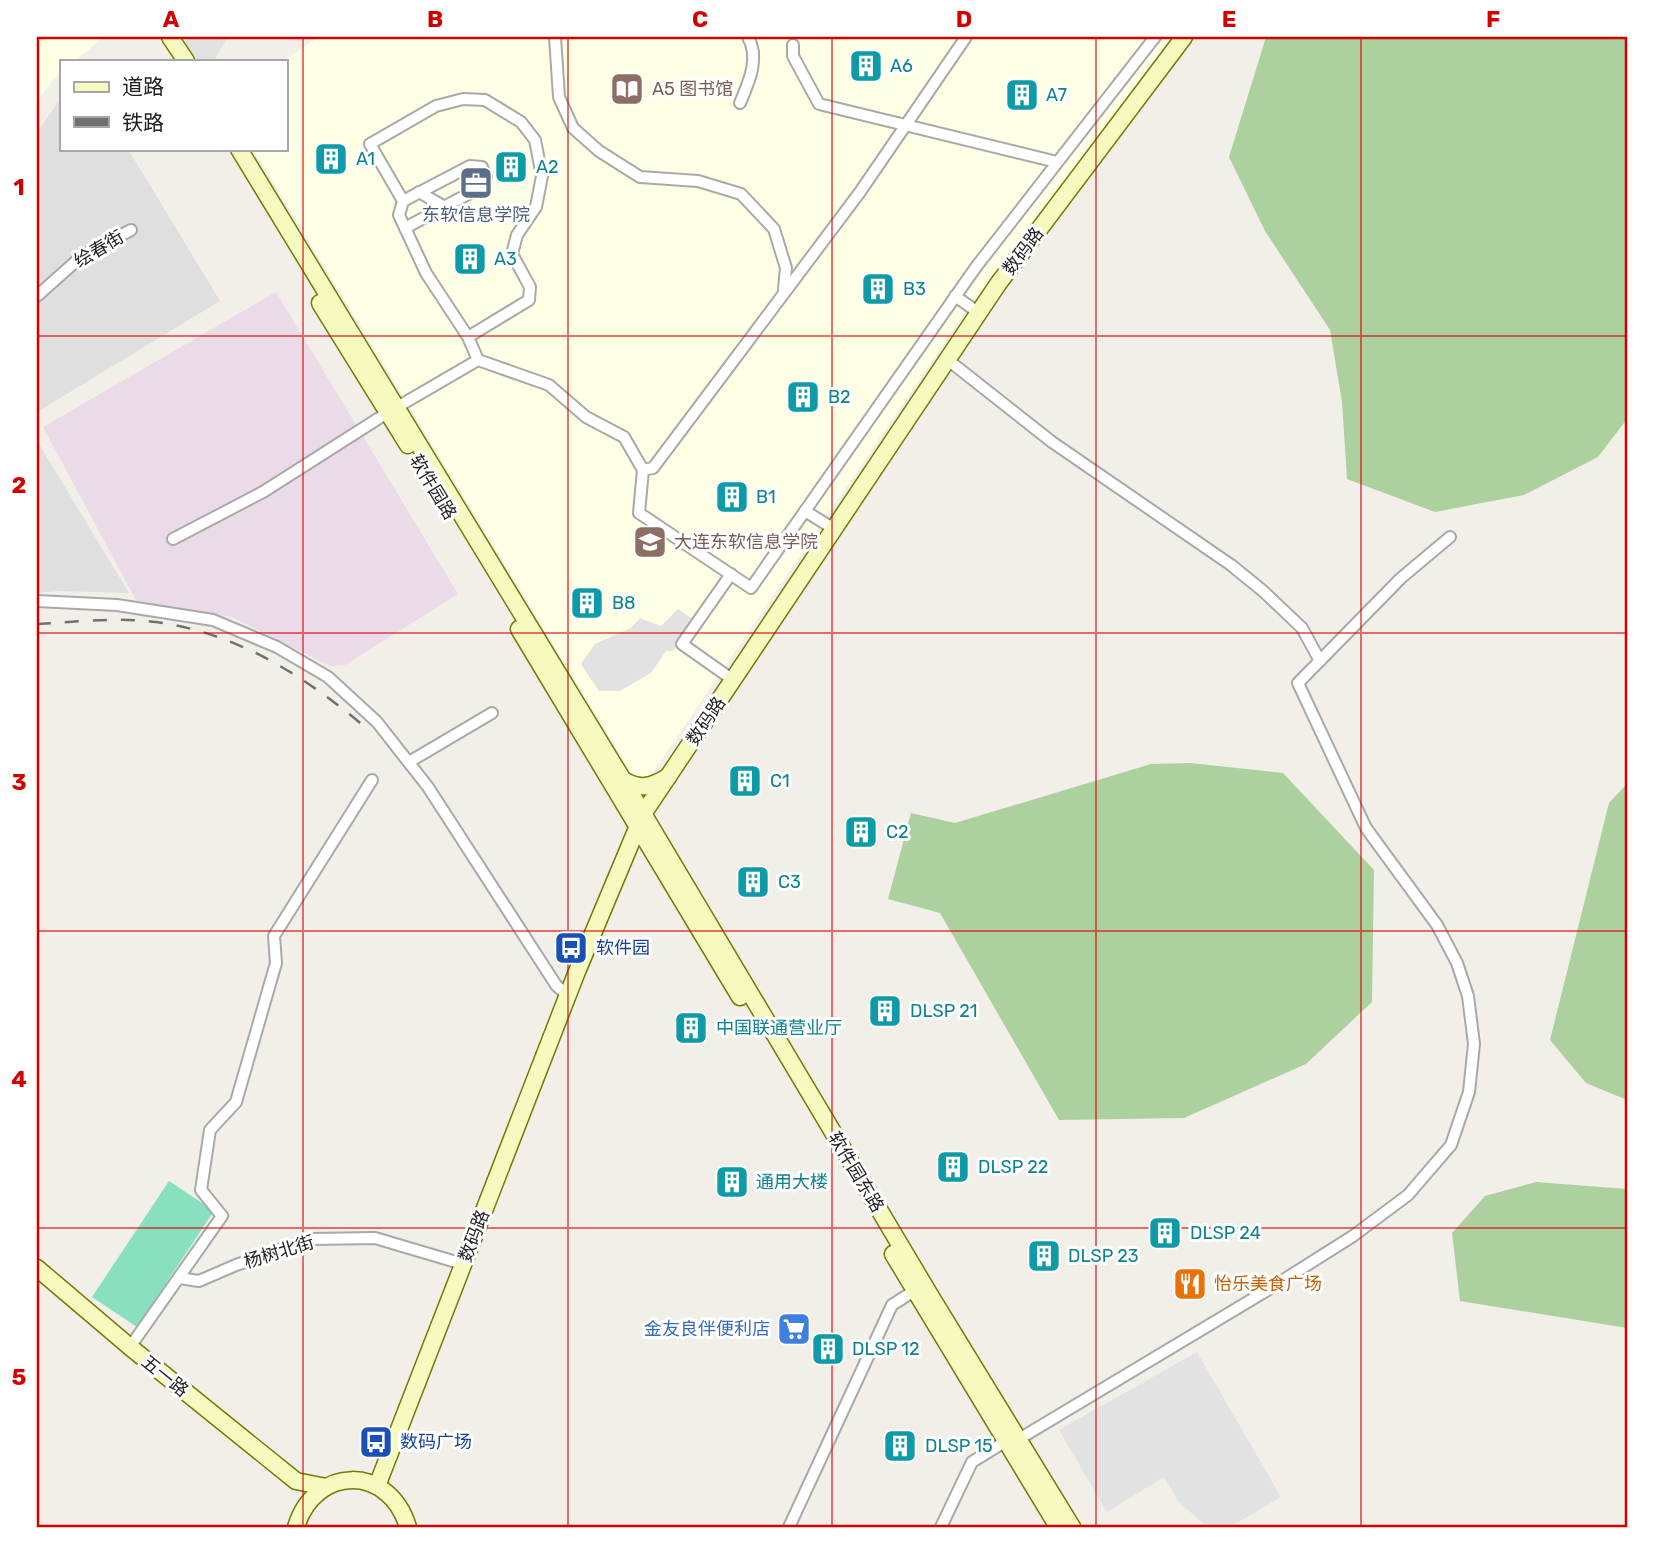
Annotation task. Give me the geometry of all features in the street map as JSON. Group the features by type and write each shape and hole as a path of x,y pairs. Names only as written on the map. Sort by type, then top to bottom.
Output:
{"main road":[{"path":"158,37 173,60"},
{"path":"170,37 185,60"},
{"name":"数码路","path":"377,1486 568,996 640,820 979,313 1184,37"},
{"name":"软件园路","path":"229,150 623,780 640,820"},
{"name":"软件园路","path":"240,150 492,583 640,820"},
{"path":"623,780 634,786 644,787 668,778"},
{"name":"软件园东路","path":"640,820 653,853 914,1291 1011,1442 1072,1527"},
{"name":"软件园东路","path":"640,820 1011,1442 1058,1527"},
{"path":"623,860 641,852 653,853"},
{"name":"五一路","path":"37,1268 130,1348 296,1481"},
{"path":"303,1509 310,1499 326,1487 349,1480 363,1481 377,1486 391,1496 402,1510 408,1527"},
{"path":"296,1481 326,1487"},
{"path":"296,1481 305,1500 296,1527"}],"street":[{"path":"555,37 559,97 573,128 599,151 640,177 698,181 741,194 774,229 786,268 784,292"},
{"path":"740,103 752,73 753,45 748,37"},
{"path":"643,470 653,468 860,192 966,37"},
{"path":"468,337 528,300 530,287 512,254 517,234 536,207 542,176 536,140 521,122 485,100 463,99 436,106 370,144 402,201 399,215 426,273 468,337 478,360 549,385 586,417 624,437 643,470 639,513 751,588 956,296 1155,37"},
{"path":"793,44 793,56 819,104 1057,162"},
{"path":"402,201 470,166 482,167 486,177 483,186 405,228"},
{"path":"419,192 445,207"},
{"name":"绘春街","path":"37,296 83,255 131,230"},
{"path":"956,296 979,313"},
{"path":"173,539 263,492 392,410 478,360"},
{"path":"948,360 1052,442 1253,582 1302,628 1320,661"},
{"path":"805,511 834,529"},
{"path":"941,1527 972,1462 1011,1442 1266,1291 1353,1236 1408,1195 1451,1145 1469,1092 1474,1044 1468,996 1457,963 1437,925 1366,828 1297,684 1401,578 1450,537"},
{"path":"731,574 682,644 733,680"},
{"path":"37,601 117,605 213,620 277,647 328,677 377,722 428,787 556,985 568,996"},
{"path":"409,762 492,713"},
{"path":"130,1348 222,1216 201,1190 210,1130 236,1102 276,963 274,936 372,780"},
{"name":"杨树北街","path":"178,1278 199,1281 236,1265 313,1239 375,1238 463,1264"},
{"path":"789,1527 892,1305 914,1291"}],"shaded area":[{"path":"37,37 104,37 76,60 60,60 60,74 37,102"},
{"path":"189,37 228,37 215,60 188,60 181,48"},
{"name":"大连东软信息学院","path":"319,37 1175,37 963,315 650,777 645,778 632,774 254,150 287,150 287,60 284,60"},
{"path":"60,99 60,150 129,150 220,301 37,412 37,133"},
{"path":"276,292 458,594 345,665 330,666 232,617 137,602 43,427"},
{"path":"37,441 129,593 37,593"},
{"path":"678,609 694,620 673,651 666,651 651,673 620,691 599,691 581,664 595,644 631,628 640,618 661,626"},
{"path":"1197,1352 1281,1497 1230,1527 1207,1527 1178,1501 1164,1477 1107,1512 1059,1430"}],"green space":[{"path":"1266,37 1627,37 1627,419 1598,457 1524,495 1435,512 1347,479 1342,402 1330,330 1265,231 1229,157"},
{"path":"1190,763 1283,773 1374,870 1372,1002 1306,1064 1184,1118 1059,1120 940,913 888,899 911,813 955,823 1151,764"},
{"path":"1627,784 1627,1100 1586,1083 1550,1040 1609,803"},
{"path":"169,1181 214,1211 137,1327 92,1297"},
{"path":"1536,1182 1627,1189 1627,1328 1460,1301 1452,1233 1485,1196"}],"railway":[{"path":"37,624 96,620 156,622 214,636 241,646 293,674 365,727"}],"place":[{"name":"A6","path":"866,66"},
{"name":"A5 图书馆","path":"627,89"},
{"name":"A7","path":"1022,95"},
{"name":"A1","path":"331,159"},
{"name":"A2","path":"511,167"},
{"name":"东软信息学院","path":"476,183"},
{"name":"A3","path":"470,259"},
{"name":"B3","path":"878,289"},
{"name":"B2","path":"803,397"},
{"name":"B1","path":"732,497"},
{"name":"大连东软信息学院","path":"650,542"},
{"name":"B8","path":"587,603"},
{"name":"C1","path":"745,781"},
{"name":"C2","path":"861,832"},
{"name":"C3","path":"753,882"},
{"name":"软件园","path":"571,948"},
{"name":"DLSP 21","path":"885,1011"},
{"name":"中国联通营业厅","path":"691,1028"},
{"name":"DLSP 22","path":"953,1167"},
{"name":"通用大楼","path":"732,1182"},
{"name":"DLSP 24","path":"1165,1233"},
{"name":"DLSP 23","path":"1044,1256"},
{"name":"怡乐美食广场","path":"1190,1284"},
{"name":"金友良伴便利店","path":"794,1329"},
{"name":"DLSP 12","path":"828,1349"},
{"name":"数码广场","path":"376,1442"},
{"name":"DLSP 15","path":"900,1446"}]}
